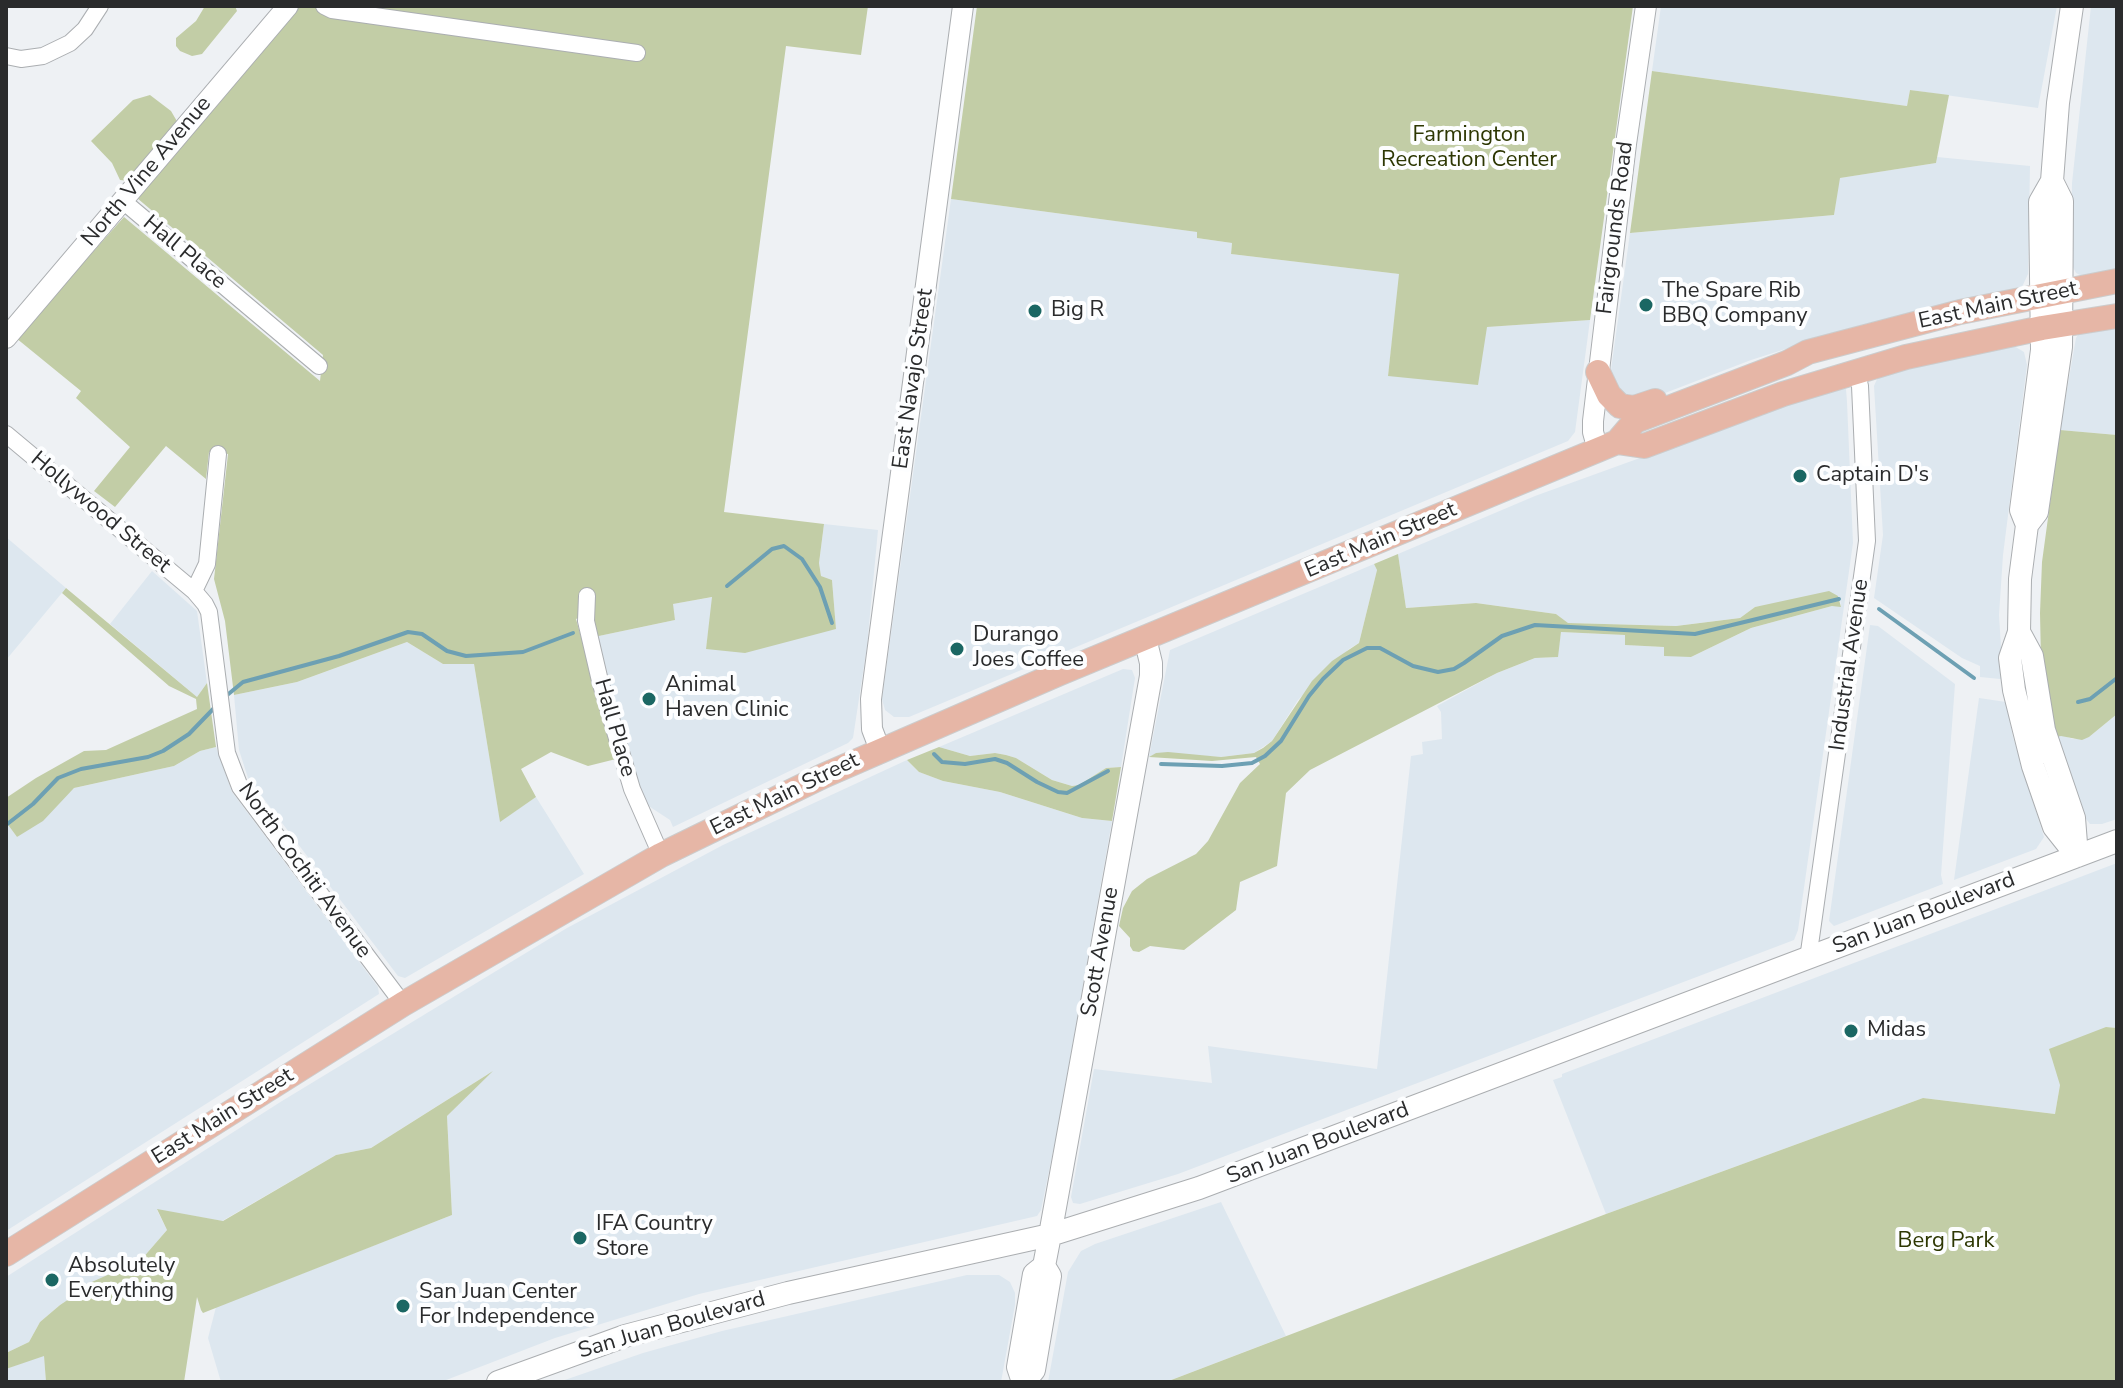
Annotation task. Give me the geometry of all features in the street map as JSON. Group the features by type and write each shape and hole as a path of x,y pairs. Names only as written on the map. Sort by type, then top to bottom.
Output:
{"main road":[{"path":"2072,6 2058,103 2052,181 2062,201 2052,292 2052,327 2042,350 2021,510 2027,525 2020,579 2019,632 2010,658 2024,736 2054,827 2077,856"},
{"name":"East Main Street","path":"6,1254 403,1004 661,855 880,750 1608,446 1635,421 1787,363 1808,352 1960,312 2117,281"},
{"name":"East Main Street","path":"1608,446 1644,446 1783,394 1921,354 2117,316"},
{"path":"1845,341 1856,371"},
{"path":"1598,372 1616,403 1634,408 1781,354 1808,352"},
{"name":"Scott Avenue","path":"1023,1382 1018,1367 1031,1290 1034,1274 1044,1266 1151,676 1145,638"},
{"name":"San Juan Boulevard","path":"498,1382 625,1336 788,1293 1050,1235 1199,1188 2117,841"}],"street":[{"path":"6,56 21,59 43,56 70,43 85,29 100,6"},
{"name":"North Vine Avenue","path":"6,338 288,6"},
{"path":"324,6 332,10 637,53"},
{"name":"East Navajo Street","path":"880,750 872,729 871,699 963,6"},
{"name":"Fairgrounds Road","path":"1608,446 1593,432 1598,372 1646,6"},
{"name":"Hall Place","path":"123,201 319,366"},
{"name":"Industrial Avenue","path":"1808,959 1867,541 1860,386 1856,371"},
{"name":"Hollywood Street","path":"6,434 194,591"},
{"path":"194,591 207,564 218,454"},
{"name":"North Cochiti Avenue","path":"194,591 209,612 227,753 240,787 403,1004"},
{"name":"Hall Place","path":"587,596 586,621 604,694 632,789 661,855"}],"shaded area":[{"path":"1661,6 2057,6 2038,108 1910,90 1907,106 1652,71"},
{"path":"2091,6 2117,6 2117,272 2084,277 2076,273 2071,263 2072,183"},
{"path":"1937,157 2030,166 2028,274 2022,287 1861,325 1751,360 1639,403 1618,398 1610,377 1630,233 1834,215 1839,178 1936,163"},
{"path":"951,199 1198,232 1197,238 1232,243 1231,254 1400,274 1388,376 1486,327 1590,320 1575,432 1568,441 909,717 894,717 885,710 882,699"},
{"path":"2117,326 2117,435 2060,430 2076,338 2079,333"},
{"path":"2014,346 2024,352 2027,365 2003,555 1999,615 2003,679 2000,679 1980,677 1980,666 1962,658 1874,598 1883,535 1874,386 1878,377 1946,359"},
{"path":"1841,388 1846,389 1853,543 1798,930 1794,940 1178,1174 1080,1204 1073,1203 1071,1197 1094,1069 1212,1083 1208,1046 1377,1069 1411,756 1423,754 1422,742 1442,739 1441,712 1437,706 1497,673 1535,658 1557,657 1561,632 1626,635 1626,645 1664,647 1691,657 1751,628 1841,606 1840,598 1755,607 1740,618 1676,626 1567,623 1556,614 1476,603 1406,608 1398,554 1535,496"},
{"path":"824,524 878,530 867,646 853,738 673,827 670,820 644,803 594,637 675,620 672,604 713,597 706,649 836,629 832,580 821,576 819,563"},
{"path":"6,537 66,588 6,660"},
{"path":"1374,564 1377,570 1359,643 1349,649 1298,700 1272,741 1254,753 1221,757 1157,753 1149,757 1170,650"},
{"path":"152,571 197,611 207,683 197,697 110,624"},
{"path":"1870,625 1878,626 1955,684 1941,875 1943,884 1834,926 1829,921"},
{"path":"407,642 443,664 474,664 500,821 536,797 584,874 405,978 398,976 248,778 239,750 234,695 297,682"},
{"path":"1123,669 1132,670 1135,678 1121,767 1106,768 1079,785 1052,780 1006,755 970,756 939,747"},
{"path":"1979,698 2006,702 2013,737 2044,837 2036,849 1954,880"},
{"path":"2117,714 2117,819 2090,824 2082,814 2056,737 2089,737"},
{"path":"216,747 232,792 378,987 379,994 6,1231 6,822 17,837 74,788 174,766 200,751"},
{"path":"907,760 919,772 943,781 1000,792 1082,818 1112,821 1057,1132 1041,1210 1037,1216 699,1294 555,1338 441,1382 221,1382 208,1338 216,1307 452,1215 447,1116 488,1074 371,1148 336,1155 222,1221 157,1210 167,1230 141,1260 85,1285 40,1322 29,1342 6,1353 6,1277 282,1101 567,928 723,845"},
{"path":"2117,863 2117,1028 2106,1027 2060,1085 2055,1114 1923,1098 1606,1214 1553,1080"},
{"path":"1221,1202 1286,1336 1166,1382 1048,1382 1068,1272 1081,1251"},
{"path":"967,1275 999,1275 1010,1282 1015,1293 1001,1382 559,1382 643,1353 722,1331"},
{"path":"44,1355 46,1382 6,1382 6,1369"}],"green space":[{"path":"205,6 235,6 237,11 202,54 192,56 180,51 176,38 196,21"},
{"path":"298,6 868,6 861,55 786,46 724,512 824,524 819,563 821,576 832,580 836,629 745,653 706,649 712,597 673,604 675,620 594,637 591,612 576,619 616,759 588,766 551,752 521,769 536,797 500,822 474,664 443,664 407,642 297,682 234,695 225,621 214,579 228,454 209,452 206,479 166,446 115,507 94,491 130,447 76,398 81,391 16,338 124,217 320,381 323,355 137,198"},
{"name":"Farmington Recreation Center","path":"977,6 1633,6 1590,320 1487,327 1478,385 1388,376 1399,274 1231,254 1232,243 1197,238 1197,232 951,199"},
{"path":"1652,71 1907,106 1910,90 1949,95 1936,163 1840,178 1834,215 1630,233"},
{"path":"150,95 171,111 178,123 129,181 120,180 112,163 91,141 133,100"},
{"path":"2060,430 2117,435 2117,714 2082,740 2056,737 2041,661 2042,562"},
{"path":"1398,554 1406,608 1476,603 1556,614 1568,623 1676,626 1740,618 1755,607 1829,591 1838,596 1841,607 1832,606 1751,628 1691,657 1664,656 1664,647 1625,645 1625,635 1561,632 1558,657 1535,658 1497,673 1310,770 1286,793 1277,866 1240,882 1236,910 1184,950 1150,946 1139,952 1133,951 1130,938 1119,926 1123,908 1132,891 1147,879 1196,854 1208,841 1240,783 1260,764 1256,757 1212,761 1149,757 1168,752 1221,757 1254,753 1272,741 1312,681 1332,661 1359,643 1377,570 1374,564"},
{"path":"66,588 197,697 207,683 216,747 200,751 174,766 74,788 43,821 17,837 6,822 6,798 84,751 106,750 197,709 196,699 169,686 62,593"},
{"path":"939,747 970,756 1006,755 1052,780 1072,786 1106,768 1121,767 1112,821 1082,818 1000,792 943,781 919,772 907,760"},
{"name":"Berg Park","path":"2106,1027 2117,1028 2117,1382 1166,1382 1606,1214 1923,1098 2055,1114 2060,1085 2049,1049"},
{"path":"493,1071 447,1116 452,1215 203,1313 197,1297 184,1382 46,1382 44,1356 6,1369 6,1353 29,1342 40,1322 60,1305 85,1285 141,1260 167,1230 157,1209 223,1221 336,1155 371,1148"}],"waterway":[{"path":"727,586 772,549 784,546 802,559 820,587 832,623"},
{"path":"1161,764 1222,766 1252,763 1265,756 1281,741 1323,679 1343,660 1367,648 1380,648 1413,666 1438,672 1454,669 1502,636 1535,625 1695,634 1839,599"},
{"path":"1879,609 1974,678"},
{"path":"226,696 243,682 339,656 408,632 422,634 447,651 466,656 523,652 573,633"},
{"path":"2078,702 2090,699 2117,678"},
{"path":"6,825 33,804 58,778 81,769 148,757 163,751 189,734 217,705"},
{"path":"934,754 942,762 965,764 995,759 1058,792 1067,793 1108,771"}],"place":[{"name":"The Spare Rib BBQ Company","path":"1646,305"},
{"name":"Big R","path":"1035,311"},
{"name":"Captain D's","path":"1800,476"},
{"name":"Durango Joes Coffee","path":"957,649"},
{"name":"Animal Haven Clinic","path":"649,699"},
{"name":"Midas","path":"1851,1031"},
{"name":"IFA Country Store","path":"580,1238"},
{"name":"Absolutely Everything","path":"52,1280"},
{"name":"San Juan Center For Independence","path":"403,1306"}]}
